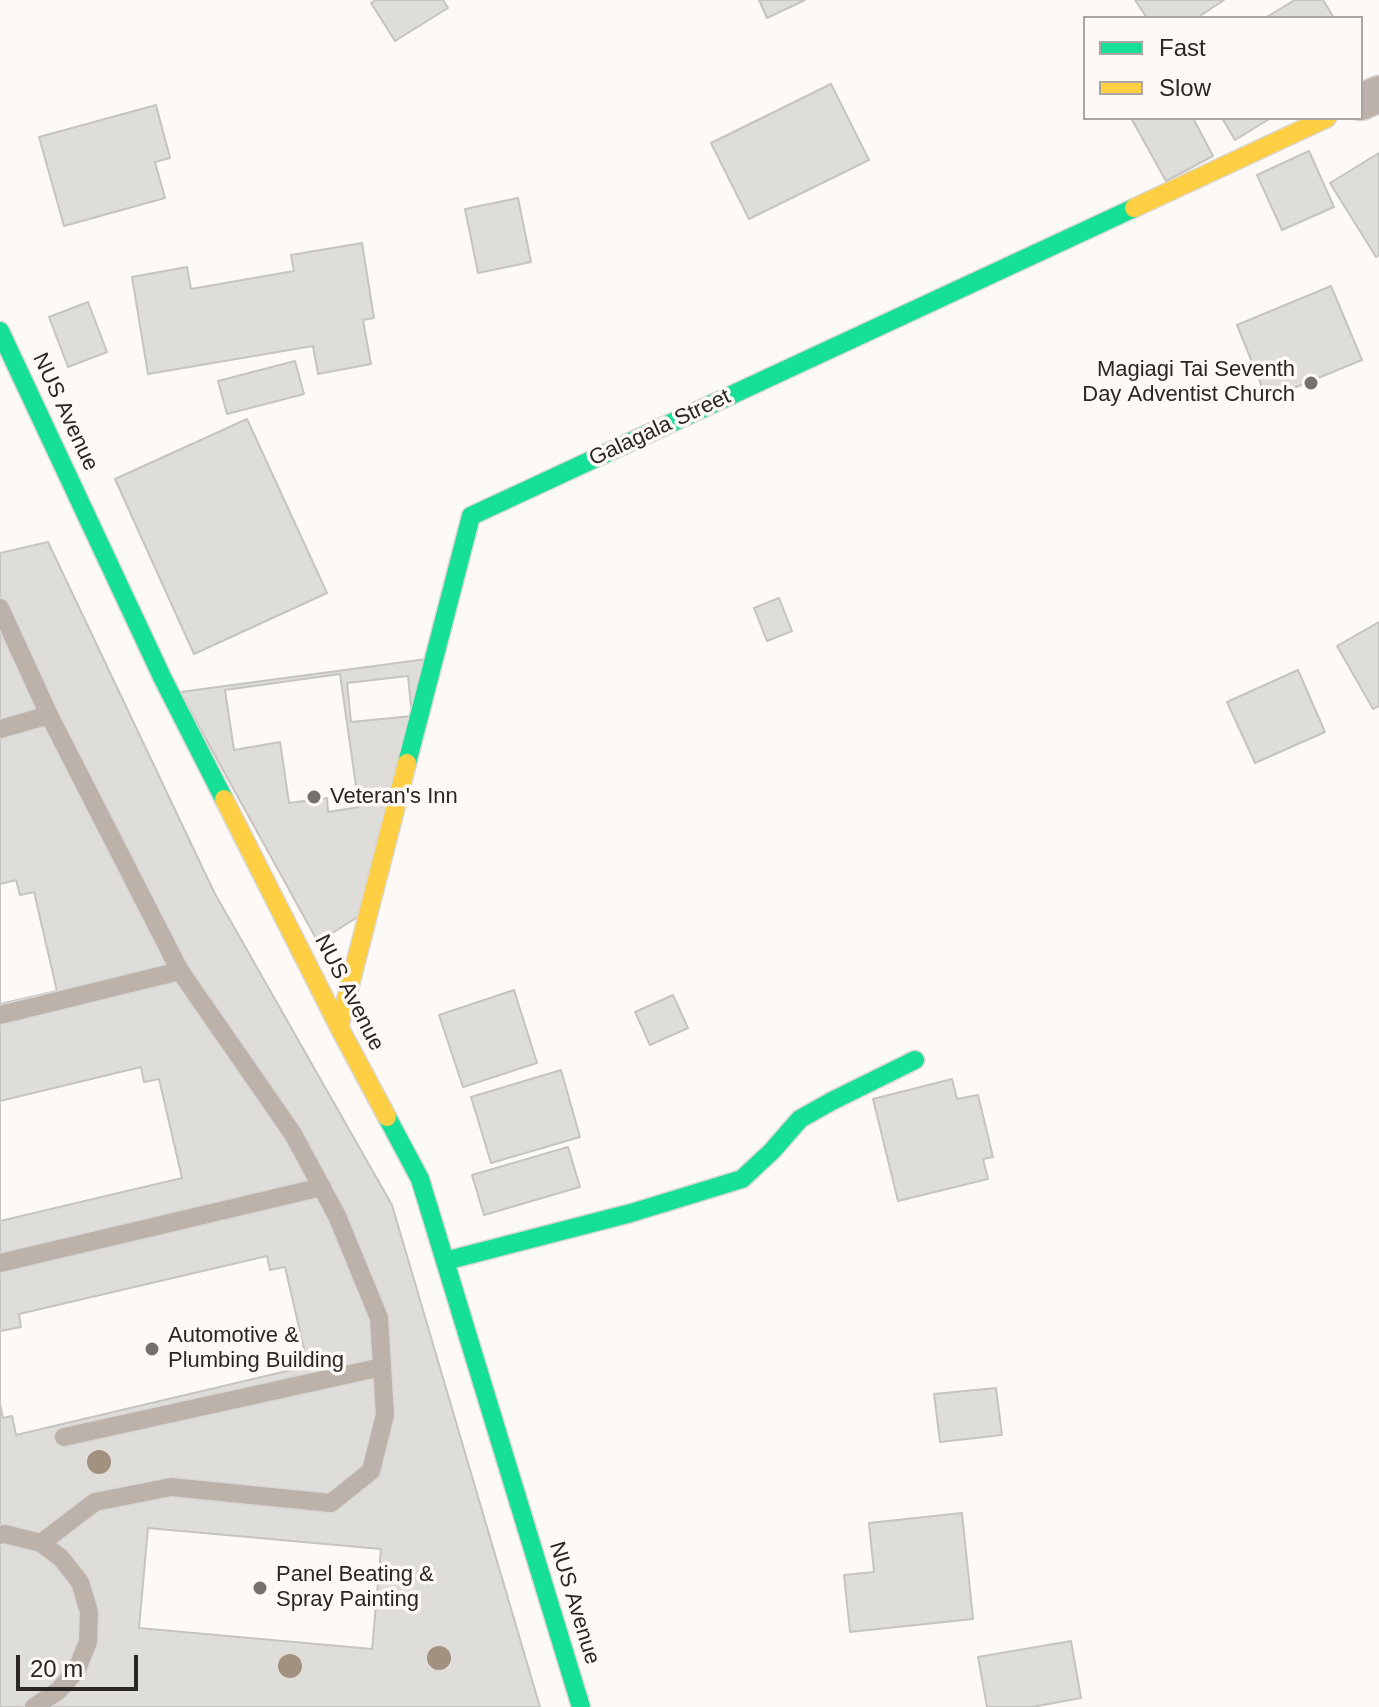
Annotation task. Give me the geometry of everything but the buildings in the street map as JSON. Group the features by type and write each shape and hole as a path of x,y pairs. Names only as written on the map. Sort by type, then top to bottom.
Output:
{"street":[{"name":"Galagala Street","path":"339,1027 471,516 1323,120"},
{"name":"NUS Avenue","path":"0,331 163,679 339,1027 420,1179 581,1707"},
{"path":"445,1261 631,1213 742,1179 800,1119 915,1060"}],"lane":[{"path":"0,608 49,715 180,971 293,1134 337,1216 379,1318 385,1415 371,1471 331,1503 171,1487 95,1502 41,1543"},
{"path":"0,729 49,715"},
{"path":"0,1015 180,971"},
{"path":"0,1263 322,1187"},
{"path":"64,1437 382,1367"},
{"path":"0,1535 41,1543 61,1558 80,1582 89,1612 88,1642 76,1671 58,1691 34,1707"}],"traffic: fast":[{"path":"407,763 471,516 1134,208"},
{"path":"0,331 163,679 224,799"},
{"path":"445,1261 631,1213 742,1179 800,1119 915,1060"},
{"path":"387,1117 420,1179 581,1707"}],"traffic: slow":[{"path":"1134,208 1323,120"},
{"path":"339,1027 407,763"},
{"path":"224,799 387,1117"}],"place":[{"name":"Magiagi Tai Seventh Day Adventist Church","path":"1311,383"},
{"name":"Veteran's Inn","path":"314,797"},
{"name":"Automotive & Plumbing Building","path":"152,1349"},
{"name":"Panel Beating & Spray Painting","path":"260,1588"}]}
